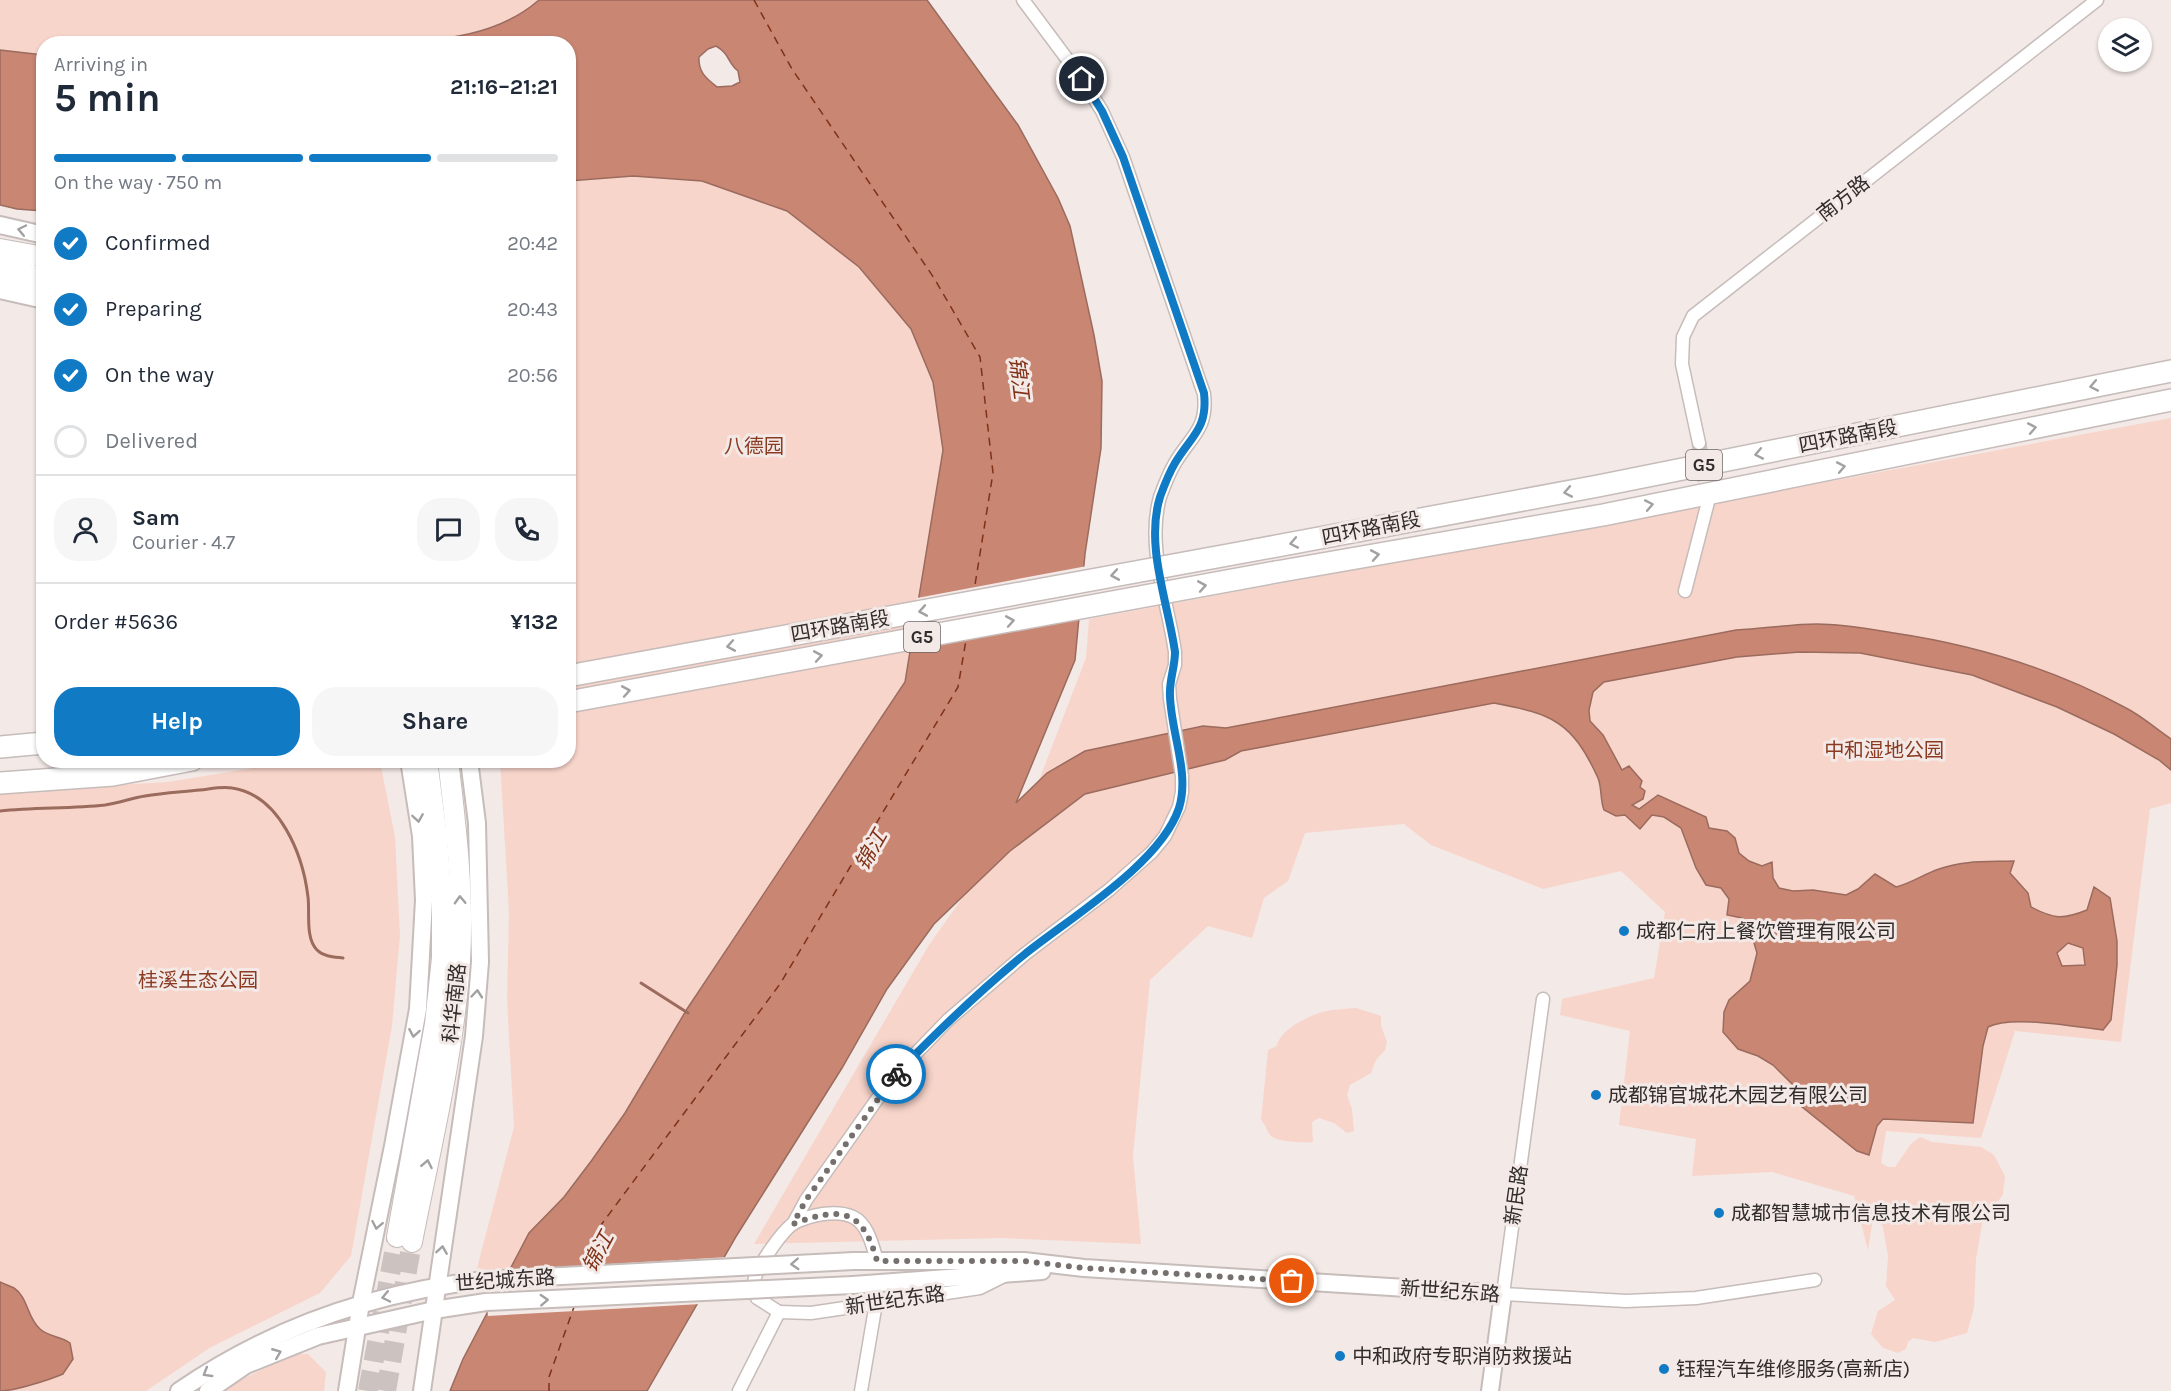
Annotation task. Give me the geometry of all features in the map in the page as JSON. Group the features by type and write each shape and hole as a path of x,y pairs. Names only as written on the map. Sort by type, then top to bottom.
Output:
{"highway":[{"path":"0,249 36,256"},
{"path":"0,267 36,276"},
{"name":"四环路南段","path":"576,675 1598,486 2161,372"},
{"name":"四环路南段","path":"576,701 1603,514 2165,402"},
{"path":"0,741 36,742"},
{"path":"0,747 36,743"},
{"path":"0,769 36,766"},
{"path":"0,783 113,775 150,768"},
{"name":"科华南路","path":"428,768 437,837 442,905 441,958 435,1024 405,1240 454,1026 460,959 460,901 449,768"}],"main road":[{"path":"0,225 36,233"},
{"path":"0,239 36,250"},
{"path":"0,277 36,285"},
{"path":"0,291 36,298"},
{"path":"347,1391 361,1303 418,1009 424,900 421,836 410,768"},
{"path":"422,1391 474,1036 480,962 477,823 470,768"},
{"path":"418,1009 441,958"},
{"name":"世纪城东路","path":"179,1391 243,1351 306,1323 361,1303 437,1286 485,1280 854,1261"},
{"name":"新世纪东路","path":"854,1261 1024,1261 1084,1268 1503,1294"},
{"name":"新世纪东路","path":"853,1285 1084,1268"},
{"name":"世纪城东路","path":"208,1391 246,1365 318,1336 434,1310 486,1302 853,1285"},
{"name":"新民路","path":"1490,1391 1503,1294"}],"street":[{"path":"739,1391 779,1312 758,1298 753,1283 764,1259 793,1224 806,1200 892,1078 948,1020 1025,954 1109,890 1152,852 1172,825 1179,807 1182,776 1172,719 1169,684 1175,665 1175,652 1159,566 1157,520 1160,498 1175,462 1190,444 1202,422 1206,409 1204,393 1123,157 1102,111 1082,79 1023,0"},
{"name":"南方路","path":"1699,444 1682,364 1683,337 1693,316 2097,0"},
{"path":"1685,591 1708,502"},
{"name":"新民路","path":"1503,1294 1543,999"},
{"path":"793,1224 817,1215 837,1214 854,1218 863,1227 872,1244 877,1261"},
{"name":"新世纪东路","path":"779,1312 811,1313 980,1288 1008,1273"},
{"name":"新世纪东路","path":"1503,1294 1626,1301 1685,1299 1815,1280"},
{"path":"861,1391 876,1303"}],"green space":[{"path":"0,0 539,0 511,20 461,36 36,36 36,54 0,50"},
{"name":"八德园","path":"633,176 702,181 787,211 859,267 911,329 933,382 943,450 905,682 687,1009 625,1113 564,1197 529,1233 508,1274 477,1268 514,1127 507,999 509,912 500,768 576,768 576,180"},
{"name":"中和湿地公园","path":"2171,418 2171,803 2150,809 2121,1042 2015,1031 1981,1138 1886,1131 1881,1163 1888,1167 1895,1167 1911,1144 1920,1137 1932,1142 1981,1147 1994,1155 2005,1176 2003,1194 1985,1211 1983,1219 1976,1259 1974,1308 1967,1333 1935,1342 1913,1338 1908,1342 1906,1349 1898,1353 1883,1348 1871,1334 1878,1311 1895,1300 1886,1286 1888,1256 1883,1227 1874,1212 1868,1250 1854,1196 1772,1172 1692,1176 1696,1139 1619,1125 1630,1031 1560,1015 1562,999 1654,978 1665,912 1621,871 1543,889 1431,845 1404,824 1305,833 1288,881 1264,898 1252,938 1208,926 1150,980 1133,1156 1141,1244 1001,1238 754,1244 929,945 1031,801 1086,658 1089,619"},
{"name":"桂溪生态公园","path":"253,768 381,768 395,837 400,935 392,1026 351,1256 320,1293 211,1347 146,1391 0,1391 0,792 168,782"},
{"path":"1356,1008 1381,1016 1381,1026 1387,1042 1385,1050 1376,1060 1371,1073 1350,1085 1347,1095 1352,1109 1354,1131 1347,1133 1334,1123 1319,1118 1312,1122 1313,1142 1285,1141 1274,1138 1268,1133 1261,1120 1268,1050 1277,1046 1283,1034 1289,1029 1313,1015"},
{"path":"293,1354 308,1354 326,1372 324,1391 219,1391"}],"water":[{"name":"锦江","path":"539,0 927,0 1018,125 1058,198 1070,226 1102,381 1101,448 1085,554 1075,660 1016,803 1047,773 1085,751 1203,726 1226,728 1736,630 1827,624 1924,638 1984,652 2042,670 2126,708 2171,739 2171,770 2159,760 2114,734 2057,707 1972,675 1860,653 1800,652 1737,657 1604,682 1593,692 1589,710 1590,721 1603,735 1622,770 1629,766 1642,781 1640,787 1645,791 1643,799 1632,805 1639,809 1658,795 1706,817 1709,828 1727,831 1735,838 1739,853 1749,861 1762,866 1772,862 1773,878 1779,888 1846,895 1858,889 1875,874 1896,887 1957,864 2014,861 2010,873 2028,893 2031,907 2052,916 2064,917 2087,910 2094,887 2110,898 2117,941 2117,965 2111,1020 2103,1030 2028,1022 2012,1022 1988,1027 1983,1046 1973,1123 1883,1119 1877,1126 1869,1155 1857,1151 1796,1102 1792,1084 1773,1065 1758,1056 1738,1049 1723,1032 1724,1012 1729,1000 1750,981 1757,953 1751,933 1742,918 1727,915 1729,899 1721,888 1706,885 1696,868 1681,828 1664,817 1652,815 1640,829 1625,815 1616,816 1604,810 1598,778 1588,759 1569,732 1558,723 1531,711 1494,703 1241,751 1225,760 1085,794 1010,851 934,924 887,989 842,1068 737,1235 647,1391 450,1391 463,1359 529,1233 564,1197 625,1113 687,1009 905,682 943,450 933,382 911,329 859,267 787,211 702,181 633,176 576,180 576,36 459,36 501,24","holes":["716,46 724,52 738,71 740,82 732,86 717,87 704,74 700,67 699,57 708,49","2068,943 2083,948 2085,965 2062,966 2057,953"]},
{"path":"0,50 36,54 36,210 0,205"},
{"path":"0,1282 19,1292 32,1319 40,1329 70,1343 73,1359 63,1374 32,1385 0,1391"}],"pier":[{"path":"1087,566 1082,617 907,652 917,598"},
{"path":"728,1257 701,1304 488,1316 487,1306 507,1270"}],"waterway":[{"path":"0,811 105,805 152,795 220,787 249,793 276,814 294,846 305,881 309,932 313,945 323,954 343,958"},
{"path":"641,983 688,1013"}],"ferry route":[{"path":"754,0 792,69 934,278 980,357 993,473 974,591"},
{"path":"587,1268 601,1225 780,984 958,687 966,640"},
{"path":"549,1391 549,1377 574,1307"}],"tunnel":[{"path":"1699,443 1708,502"},
{"path":"368,1391 397,1237"},
{"path":"386,1391 412,1242"}],"way so far":[{"path":"896,1074 806,1200 793,1224 817,1215 837,1214 854,1218 863,1227 872,1244 877,1261 1024,1261 1084,1268 1292,1281"}],"place":[{"name":"成都仁府上餐饮管理有限公司","path":"1624,931"},
{"name":"成都锦官城花木园艺有限公司","path":"1596,1095"},
{"name":"成都智慧城市信息技术有限公司","path":"1719,1213"},
{"name":"中和政府专职消防救援站","path":"1340,1356"},
{"name":"钰程汽车维修服务(高新店)","path":"1664,1369"}],"route":[{"path":"896,1074 948,1020 1025,954 1109,890 1152,852 1172,825 1182,792 1182,776 1172,719 1169,684 1175,665 1175,652 1156,537 1160,498 1175,462 1190,444 1202,422 1206,409 1204,393 1123,157 1102,111 1082,79"}]}
